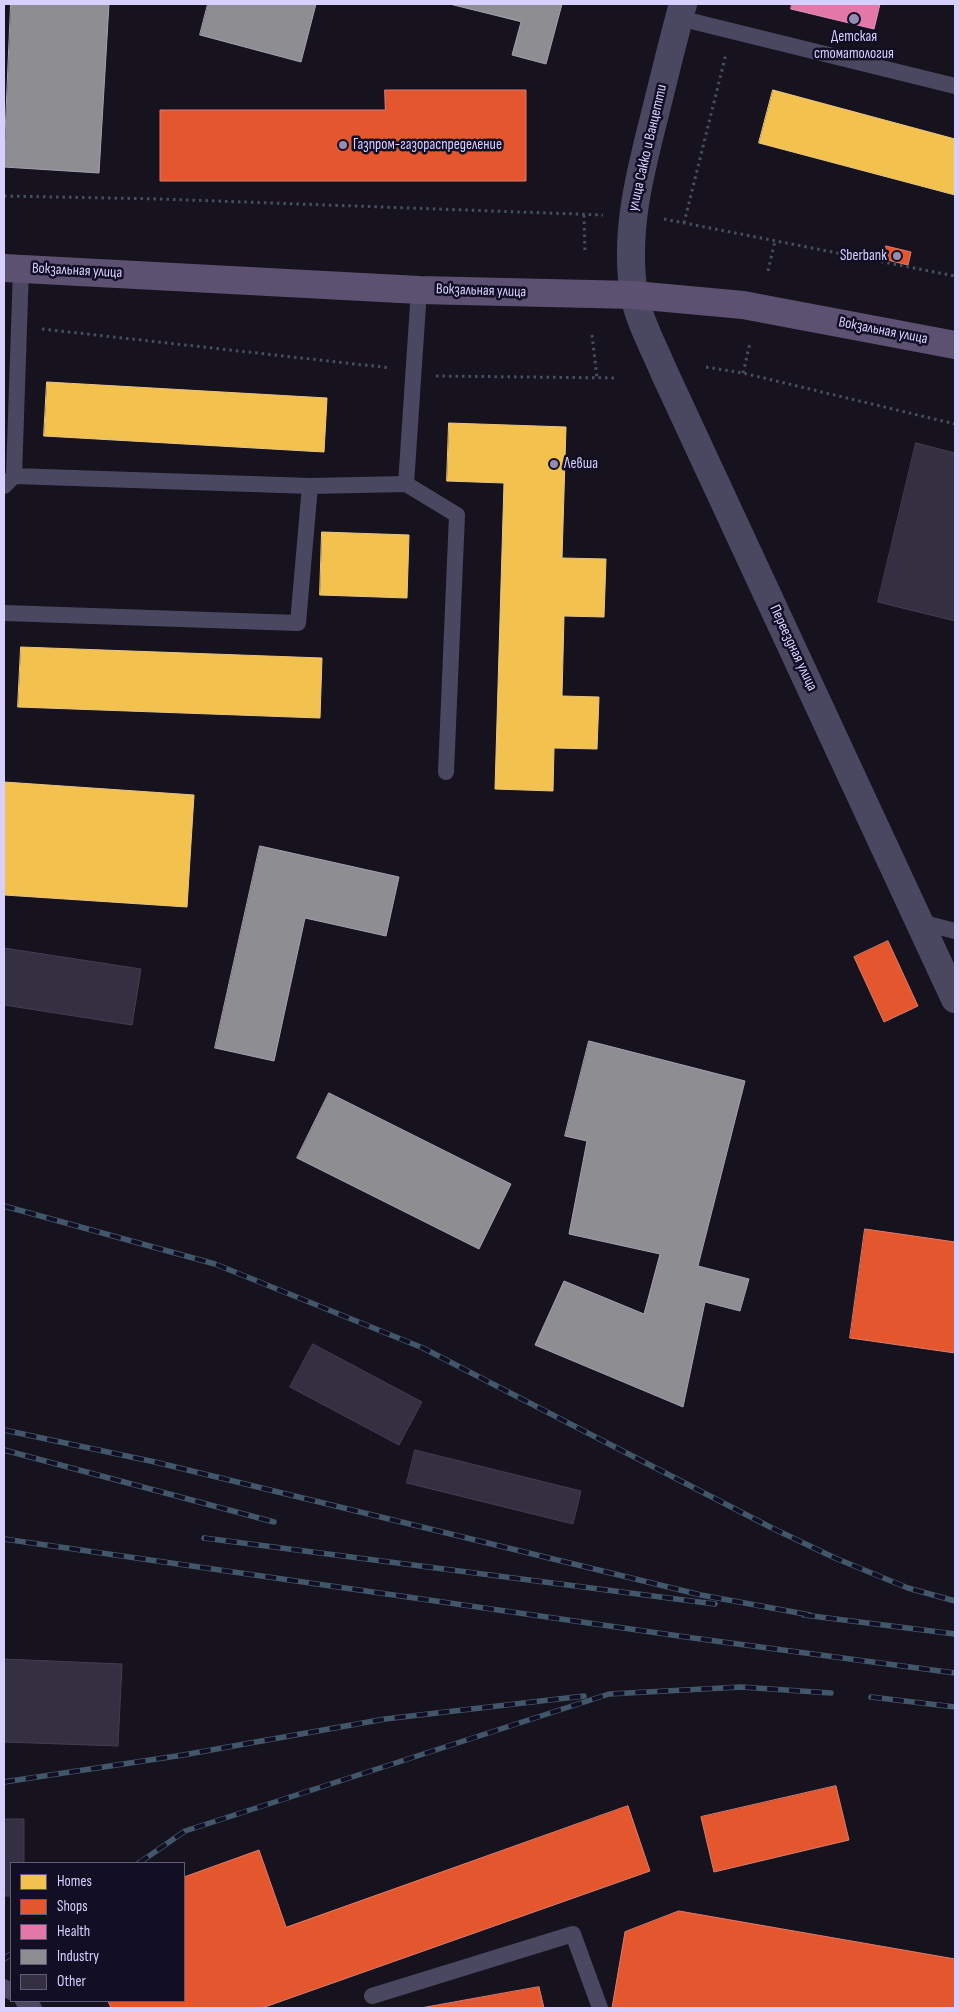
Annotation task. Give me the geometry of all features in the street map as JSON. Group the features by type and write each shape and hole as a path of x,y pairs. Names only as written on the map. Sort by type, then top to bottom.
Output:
{"main road":[{"name":"Вокзальная улица","path":"12,268 419,290 634,295 743,305 955,345"}],"street":[{"name":"улица Сакко и Ванцетти","path":"634,295 630,236 634,207 640,172 681,11"},
{"name":"Переездная улица","path":"634,295 664,372 955,999"}],"lane":[{"path":"681,11 732,31 955,86"},
{"path":"12,268 19,326 9,481 310,486 406,484 457,516 446,772"},
{"path":"406,484 419,290"},
{"path":"4,614 298,623 310,486"},
{"path":"920,922 955,931"},
{"path":"372,1996 573,1934 600,2008"}],"path":[{"path":"684,223 732,31"},
{"path":"4,196 161,199 606,216"},
{"path":"584,215 585,253"},
{"path":"655,218 955,276"},
{"path":"768,271 775,241"},
{"path":"19,326 390,368 423,376 618,378"},
{"path":"592,335 596,378"},
{"path":"744,373 750,343"},
{"path":"706,368 744,373 955,424"}],"building: Homes":[{"path":"773,90 955,139 955,195 759,143"},
{"path":"47,382 327,398 324,452 44,436"},
{"path":"449,423 566,427 562,558 606,559 604,617 564,616 562,696 599,697 597,749 554,748 553,791 495,789 504,483 447,481"},
{"path":"322,532 409,535 407,598 320,595"},
{"path":"21,647 322,658 320,718 18,707"},
{"path":"4,782 194,795 187,907 4,895"}],"building: Shops":[{"name":"Газпром-газораспределение","path":"385,90 526,90 526,181 160,181 160,110 385,110"},
{"name":"Sberbank","path":"886,246 911,252 908,265 883,259"},
{"path":"888,941 918,1006 884,1022 854,957"},
{"path":"865,1229 955,1242 955,1353 850,1338"},
{"path":"836,1786 849,1840 714,1872 701,1817"},
{"path":"628,1806 650,1871 262,2008 111,2008 108,2002 185,2002 185,1877 259,1850 286,1927"},
{"path":"679,1911 955,1959 955,2008 612,2008 625,1932"},
{"path":"539,1987 544,2008 421,2008"}],"building: Health":[{"name":"Детская стоматология","path":"792,4 880,4 874,29 791,9"}],"building: Industry":[{"path":"11,4 109,4 99,173 4,167"},
{"path":"208,4 316,4 301,62 200,35"},
{"path":"450,4 562,4 546,64 512,55 521,22"},
{"path":"260,846 399,877 386,936 305,918 274,1061 215,1048"},
{"path":"589,1041 745,1081 698,1266 749,1279 740,1311 705,1302 683,1407 535,1345 564,1281 644,1314 660,1254 569,1234 587,1141 565,1136"},
{"path":"329,1093 511,1184 479,1249 297,1158"}],"building: Other":[{"path":"916,443 955,453 955,621 878,602"},
{"path":"4,948 141,969 132,1025 4,1005"},
{"path":"313,1344 422,1402 399,1445 290,1387"},
{"path":"415,1450 581,1491 573,1524 407,1483"},
{"path":"4,1659 122,1664 118,1746 4,1742"},
{"path":"4,1819 24,1819 24,1862 10,1862 10,1896 4,1896"}],"railway":[{"path":"4,1206 215,1264 423,1348 772,1528 835,1558 908,1588 955,1601"},
{"path":"4,1430 155,1462 701,1595 810,1615"},
{"path":"4,1450 274,1522"},
{"path":"204,1538 715,1604"},
{"path":"4,1539 693,1638 955,1673"},
{"path":"804,1615 955,1634"},
{"path":"140,1862 185,1831 609,1694 741,1687 831,1693"},
{"path":"4,1782 183,1755 385,1719 584,1696"},
{"path":"871,1697 955,1707"},
{"path":"4,1959 10,1955"}],"place":[{"name":"Детская стоматология","path":"854,19"},
{"name":"Газпром-газораспределение","path":"343,145"},
{"name":"Sberbank","path":"897,256"},
{"name":"Левша","path":"554,464"}]}
